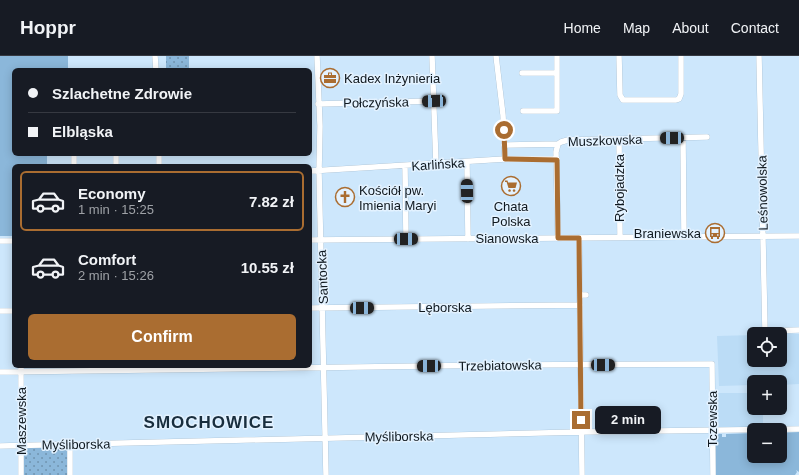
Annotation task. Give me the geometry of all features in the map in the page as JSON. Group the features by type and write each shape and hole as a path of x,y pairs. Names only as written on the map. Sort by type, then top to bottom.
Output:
{"street":[{"path":"155,56 156,68"},
{"name":"Santocka","path":"317,56 320,126 319,171 325,367 326,475"},
{"path":"432,56 436,164"},
{"path":"496,56 503,115 505,159"},
{"path":"523,111 557,111 557,56"},
{"path":"619,56 620,95 623,100 676,100 679,99 681,94 681,56"},
{"name":"Leśnowolska","path":"759,56 765,331 799,330"},
{"path":"522,73 557,73"},
{"name":"Połczyńska","path":"318,104 434,101"},
{"name":"Muszkowska","path":"504,145 558,144 568,140 708,137"},
{"name":"Rybojadzka","path":"619,138 620,238"},
{"path":"683,138 684,237"},
{"path":"558,144 556,152 558,238"},
{"name":"Karlińska","path":"312,171 505,159 557,160"},
{"path":"467,162 468,238"},
{"path":"405,166 406,239"},
{"name":"Sianowska","path":"312,240 799,236"},
{"path":"579,238 582,475"},
{"path":"0,241 12,241"},
{"path":"580,295 586,295"},
{"name":"Lęborska","path":"312,308 580,306"},
{"path":"0,311 12,311"},
{"name":"Trzebiatowska","path":"312,367 712,364"},
{"name":"Tczewska","path":"712,364 713,475"},
{"name":"Trzebiatowska","path":"0,372 21,369 173,368"},
{"name":"Maszewska","path":"21,369 21,475"},
{"name":"Myśliborska","path":"0,446 581,432 799,429"},
{"path":"70,444 70,475"}],"shaded area":[{"path":"0,56 68,56 68,68 12,68 12,156 47,156 47,164 12,164 12,236 0,236"},
{"path":"166,56 189,56 189,68 166,68"},
{"path":"787,334 799,334 799,384 787,385 787,375 747,375 747,385 719,386 717,336 747,335 747,367 787,367"},
{"path":"718,393 747,393 747,415 763,415 763,423 747,423 747,427 719,427 718,416 715,416 715,396"},
{"path":"799,432 799,472 796,470 797,472 795,475 714,475 715,437 718,434 722,434 722,437 726,437 726,434 747,433 747,463 787,463 787,433"},
{"path":"66,447 68,451 69,475 23,475 23,448"}],"place":[{"name":"Kadex Inżynieria","path":"330,78"},
{"name":"Chata Polska","path":"511,186"},
{"name":"Kościół pw. Imienia Maryi","path":"345,197"},
{"name":"Braniewska","path":"715,233"}],"district":[{"name":"SMOCHOWICE","path":"209,422"}],"route":[{"path":"504,130 505,159 557,160 558,238 579,238 581,420"}]}
